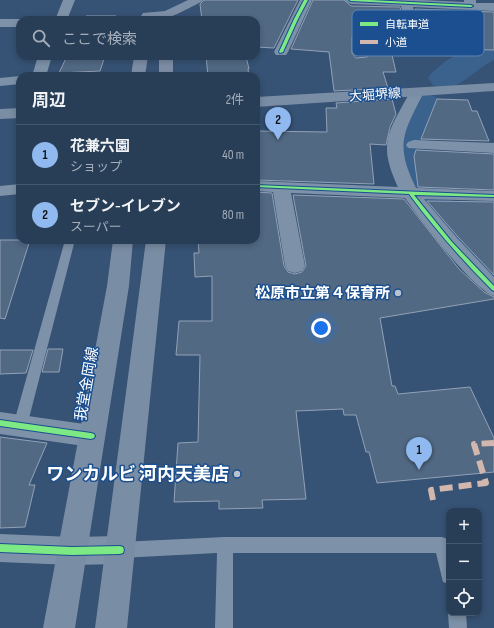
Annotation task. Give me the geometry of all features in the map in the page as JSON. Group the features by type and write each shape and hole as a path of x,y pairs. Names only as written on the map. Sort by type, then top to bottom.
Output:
{"main road":[{"path":"167,0 168,16"},
{"path":"170,16 197,0"},
{"path":"146,15 157,16"},
{"path":"139,72 140,60"},
{"path":"166,60 166,72"},
{"name":"大堀堺線","path":"260,102 494,87"},
{"path":"0,114 16,113"},
{"name":"我堂金岡線","path":"59,628 118,286 122,244"},
{"path":"111,628 156,244"}],"street":[{"path":"63,16 69,0"},
{"path":"281,52 296,18 306,0"},
{"path":"356,0 470,3 494,7"},
{"path":"406,2 408,10"},
{"path":"0,23 16,23"},
{"path":"40,72 44,60"},
{"path":"0,82 16,80"},
{"path":"417,92 397,129 394,145 396,159 402,176 420,193 434,224 461,256 494,289"},
{"path":"414,145 494,148"},
{"path":"260,186 494,196"},
{"path":"281,187 296,266"},
{"path":"0,191 16,189"},
{"path":"10,424 91,436"},
{"path":"0,548 72,551 120,550"}],"lane":[{"path":"10,424 69,244"},
{"path":"120,550 224,545 442,545 446,563"},
{"path":"224,545 224,628"},
{"path":"457,616 458,628"}],"building":[{"path":"204,0 298,0 274,48 260,47 260,16 202,16 200,4"},
{"path":"313,0 344,0 351,6 400,7 401,10 352,10 352,56 356,58 368,56 392,56 396,72 383,72 388,88 334,91 329,52 291,49"},
{"path":"415,9 441,10 415,10"},
{"path":"484,12 494,12 494,50 484,50"},
{"path":"65,60 104,60 100,71 59,72"},
{"path":"206,60 247,60 249,69 248,72 208,72"},
{"path":"392,99 396,114 390,127 386,145 370,144 374,184 260,180 260,131 327,132 326,108 337,108 336,103"},
{"path":"437,99 468,100 472,111 477,111 489,141 421,139"},
{"path":"416,150 494,154 494,190 418,187 414,156"},
{"path":"260,192 272,193 284,266 288,272 295,274 302,272 306,266 293,195 404,199 459,269 484,292 494,297 494,299 380,318 392,386 395,386 398,394 470,387 494,438 494,472 377,483 369,452 366,452 356,415 344,415 343,409 296,411 306,499 262,500 263,508 219,509 219,501 174,502 178,443 198,442 200,355 176,355 179,321 212,321 212,276 195,277 194,253 199,253 198,244 260,244"},
{"path":"427,201 494,202 494,275 458,237"},
{"path":"0,240 16,240 16,244 29,244 5,319 0,318"},
{"path":"48,349 63,349 59,372 42,372"},
{"path":"0,350 33,350 26,373 0,374"},
{"path":"0,437 47,443 29,485 35,485 25,527 0,528"}],"waterway":[{"path":"484,53 494,48"},
{"path":"445,78 477,56"},
{"path":"427,105 407,136 406,154 409,166 418,188 467,247 494,274"}],"marked path":[{"path":"433,500 431,490 486,483 474,444 494,443"}],"cycle path":[{"path":"281,52 306,0"},
{"path":"351,0 471,6"},
{"path":"260,186 410,193"},
{"path":"494,196 410,193 450,243 494,289"},
{"path":"0,423 91,436"},
{"path":"0,548 72,551 120,550"}],"place":[{"name":"セブン-イレブン","path":"278,140"},
{"name":"松原市立第４保育所","path":"398,293"},
{"name":"花兼六園","path":"419,470"},
{"name":"ワンカルビ 河内天美店","path":"237,474"}]}
